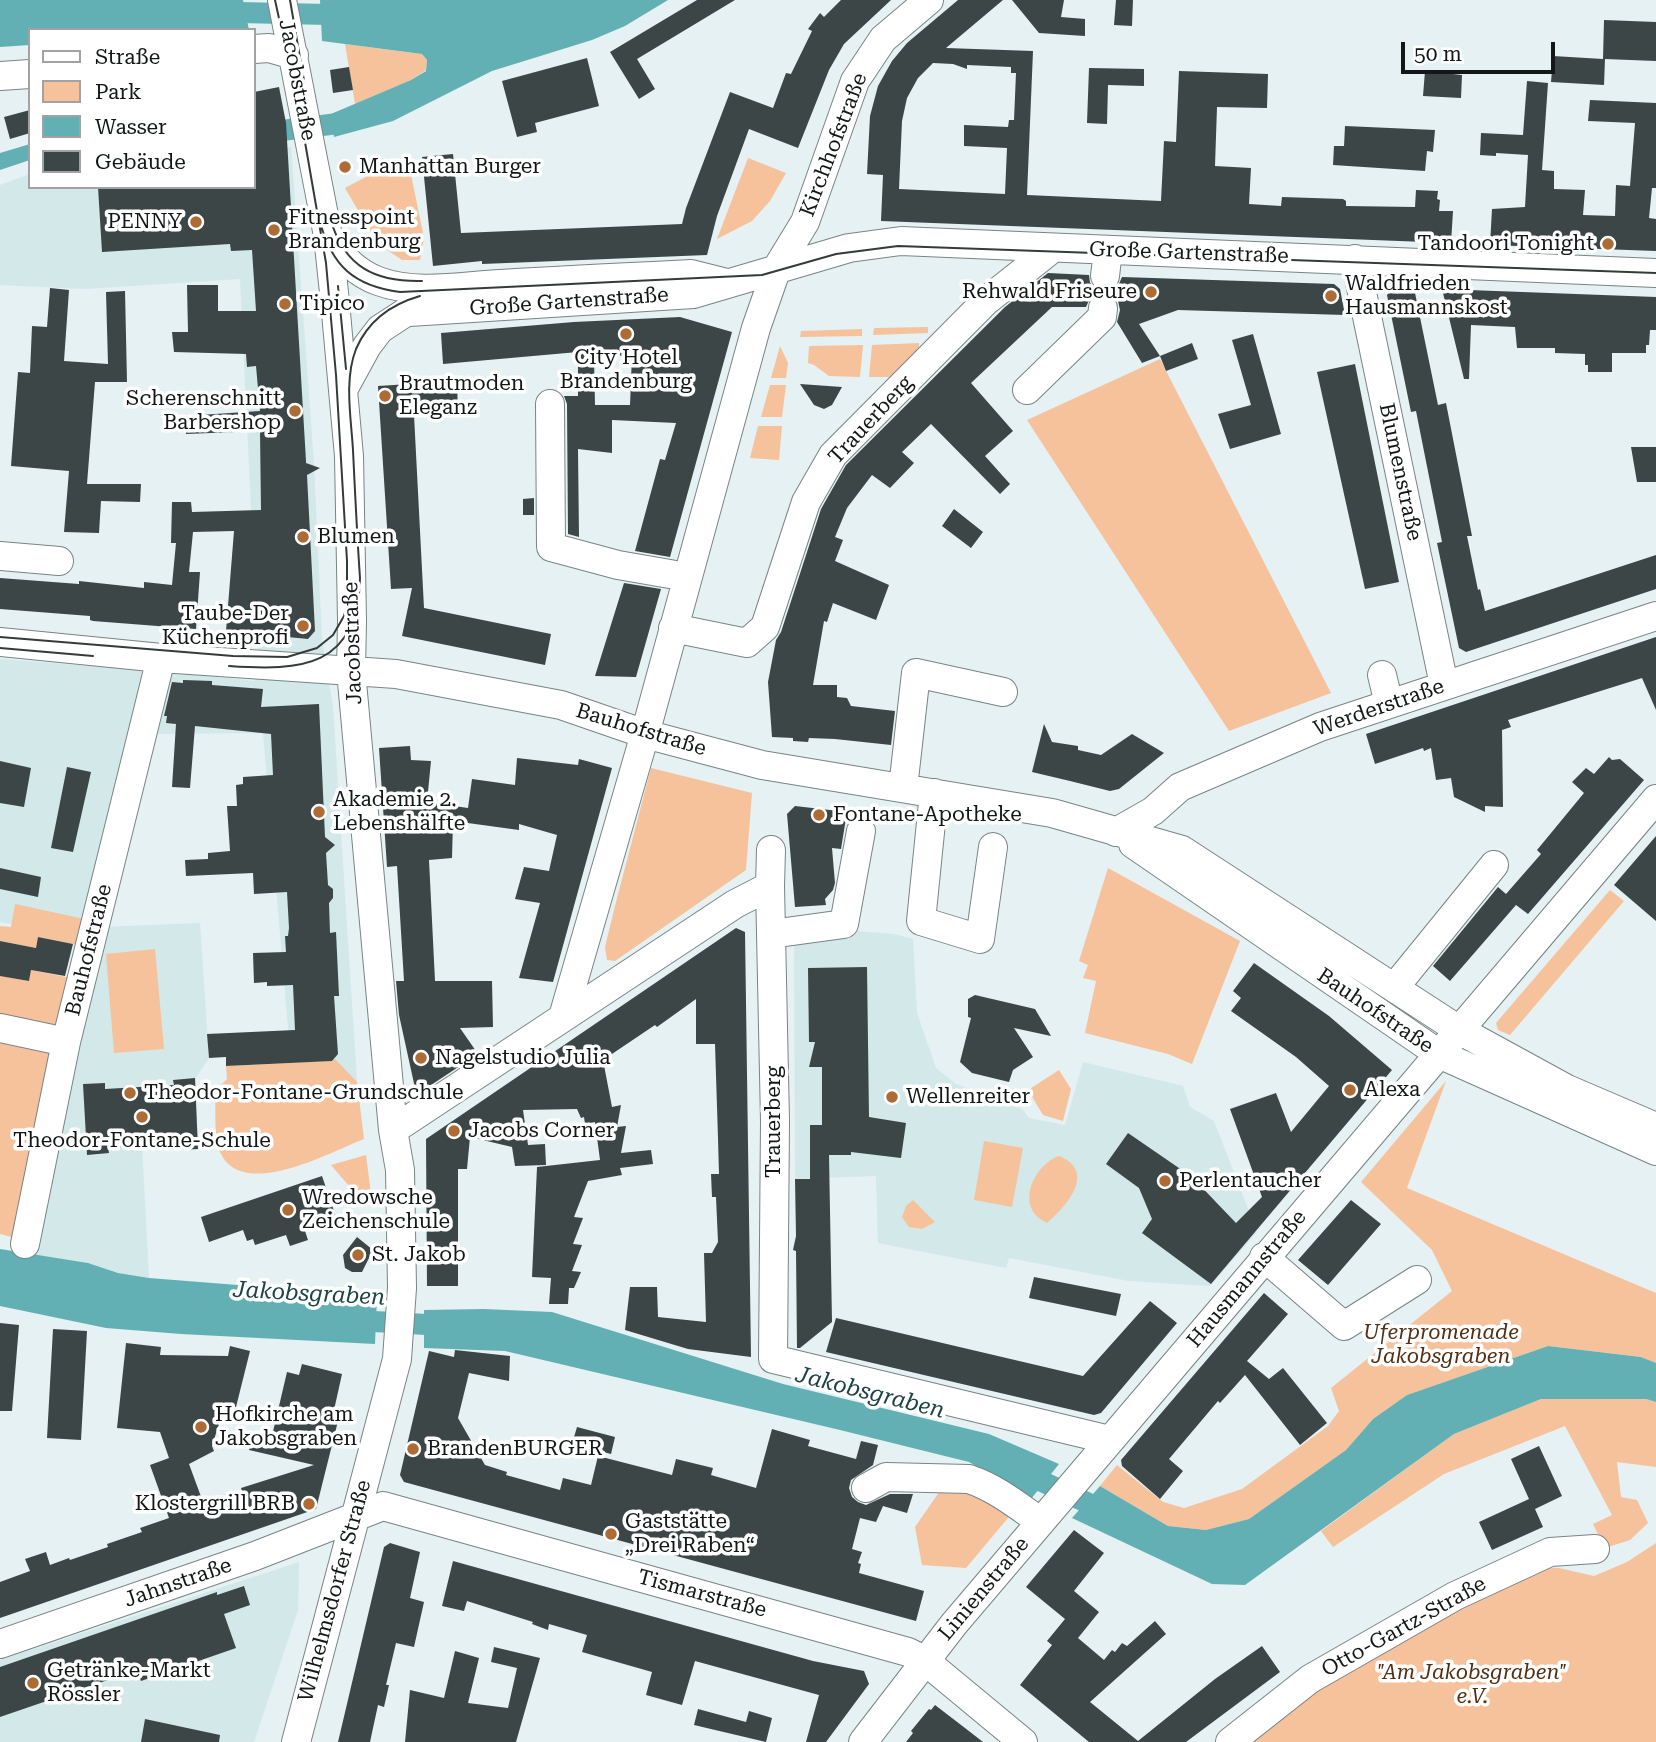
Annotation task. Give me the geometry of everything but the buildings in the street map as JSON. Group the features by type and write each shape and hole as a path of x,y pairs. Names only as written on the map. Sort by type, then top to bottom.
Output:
{"street":[{"name":"Jacobstraße","path":"282,0 328,236 349,456 351,671 393,1130 400,1170 402,1288"},
{"name":"Kirchhofstraße","path":"777,268 805,222 855,81 883,39 926,1"},
{"path":"256,49 292,47"},
{"path":"0,76 28,74"},
{"name":"Große Gartenstraße","path":"328,236 353,267 379,282 397,286 442,287 691,274 728,283"},
{"name":"Große Gartenstraße","path":"409,312 693,294 849,248 901,241 1053,248 1106,263 1355,259 1656,274"},
{"name":"Trauerberg","path":"673,628 746,649 765,626 806,502 833,455 986,301 1053,248"},
{"name":"Blumenstraße","path":"1355,259 1444,685"},
{"path":"563,1017 645,734 756,328 777,268"},
{"name":"Große Gartenstraße","path":"342,390 380,329 409,312 442,287"},
{"path":"1027,390 1102,317 1103,308"},
{"path":"550,404 551,547 618,565 687,577"},
{"path":"0,556 59,561"},
{"name":"Werderstraße","path":"1116,832 1153,811 1180,787 1320,727 1656,616"},
{"name":"Bauhofstraße","path":"0,642 161,658 396,674 561,705 645,734 762,765 1052,813 1182,850 1459,1030 1567,1089 1656,1127"},
{"name":"Bauhofstraße","path":"25,1244 66,1042 161,658"},
{"path":"903,788 916,673 1003,692"},
{"path":"1382,675 1389,704"},
{"path":"934,793 921,921 980,939 993,847"},
{"name":"Hausmannstraße","path":"1110,1440 1656,799"},
{"path":"771,934 844,924 861,831"},
{"name":"Bauhofstraße","path":"1116,832 1439,1054 1656,1152"},
{"name":"Trauerberg","path":"771,850 775,1121 773,1359 1110,1440"},
{"path":"1394,988 1494,865"},
{"path":"393,1130 735,904 771,886"},
{"path":"0,1028 66,1042"},
{"path":"1264,1257 1344,1326 1416,1280"},
{"name":"Wilhelmsdorfer Straße","path":"296,1742 397,1359 402,1288"},
{"name":"Linienstraße","path":"863,1742 924,1660 1110,1440"},
{"path":"866,1488 886,1477 969,1479 982,1483 1044,1518"},
{"name":"Tismarstraße","path":"355,1517 383,1506 908,1652 924,1660 1023,1742"},
{"name":"Jahnstraße","path":"0,1644 255,1556 355,1517"},
{"name":"Otto-Gartz-Straße","path":"1230,1742 1310,1679 1455,1596 1550,1552 1595,1549"}],"shaded area":[{"path":"291,147 314,464 322,640 333,707 357,1082 293,1087 263,733 146,734 91,938 0,922 0,659 255,681 258,652 240,279 85,289 0,285 0,185 28,175 28,189 256,189 256,149"},
{"name":"Theodor-Fontane-Grundschule","path":"200,923 209,1058 195,1079 198,1149 177,1150 176,1144 142,1146 149,1278 118,1273 88,1263 28,1254 102,927"},
{"name":"Wellenreiter","path":"842,930 894,934 913,939 917,1013 936,1068 956,1084 1022,1109 1029,1118 1065,1125 1083,1062 1183,1086 1190,1107 1214,1121 1257,1232 1210,1286 1129,1281 1009,1258 1006,1268 878,1243 876,1176 795,1179 794,934"},
{"path":"299,1562 298,1610 254,1742 0,1742 0,1660"}],"green space":[{"path":"345,44 422,54 427,60 426,70 411,80 355,104"},
{"path":"407,155 424,238 420,260 402,260 377,243 345,188"},
{"path":"748,158 786,173 770,201 752,221 717,239"},
{"path":"928,327 928,333 873,335 874,328"},
{"path":"862,329 862,336 800,337 801,331"},
{"path":"919,343 919,353 894,377 869,377 872,345"},
{"path":"863,345 860,377 829,376 808,363 809,346"},
{"path":"780,346 788,363 786,378 771,378"},
{"path":"1160,359 1331,693 1229,731 1027,420"},
{"path":"770,385 786,385 782,417 761,417"},
{"path":"758,426 782,426 779,460 750,458"},
{"path":"651,768 752,793 746,870 615,961 607,960 605,947"},
{"path":"1108,868 1240,941 1192,1064 1168,1054 1085,1033 1096,981 1083,978 1088,965 1079,961"},
{"path":"1610,890 1624,901 1510,1035 1498,1030 1496,1023"},
{"path":"15,904 89,920 83,946 38,937 36,948 0,941 0,926 11,927"},
{"path":"155,949 164,1049 114,1053 106,954"},
{"path":"31,970 76,979 59,1028 0,1020 0,975 29,981"},
{"path":"0,1038 59,1050 19,1239 0,1234"},
{"path":"335,1059 357,1082 364,1139 284,1170 243,1172 228,1163 218,1146 215,1119 215,1091 227,1079 226,1066"},
{"path":"1059,1070 1071,1089 1063,1121 1043,1115 1028,1090"},
{"path":"1446,1081 1407,1188 1656,1293 1656,1363 1641,1357 1548,1346 1407,1395 1373,1419 1346,1450 1249,1519 1206,1530 1168,1526 1100,1486 1117,1465 1163,1502 1184,1508 1242,1489 1328,1426 1339,1411 1331,1388 1452,1291 1432,1250 1361,1182"},
{"path":"984,1141 1023,1148 1012,1207 974,1200"},
{"path":"366,1155 371,1194 362,1201 331,1165"},
{"path":"1059,1156 1070,1162 1076,1170 1077,1179 1070,1198 1047,1223 1032,1210 1030,1191 1040,1170"},
{"path":"913,1200 935,1222 922,1229 909,1227 902,1217 906,1206"},
{"name":"Uferpromenade Jakobsgraben","path":"1541,1399 1646,1399 1656,1402 1656,1467 1617,1462 1621,1497 1637,1500 1648,1523 1630,1540 1605,1548 1593,1524 1612,1515 1565,1426 1444,1474 1333,1547 1321,1531 1454,1434"},
{"path":"944,1485 979,1490 1013,1512 966,1568 922,1565 915,1527"},
{"name":"\"Am Jakobsgraben\" e.V.","path":"1656,1543 1656,1742 1239,1742 1323,1681 1536,1567 1559,1568 1594,1576 1627,1562"}],"water":[{"path":"0,0 243,0 249,28 28,28 28,45 0,47"},
{"path":"320,0 668,0 625,26 592,40 492,71 393,121 334,137 331,114 411,80 426,71 427,60 422,54 322,41"},
{"path":"28,145 28,161 0,170 0,153"},
{"name":"Jakobsgraben","path":"0,1249 88,1263 118,1273 149,1278 377,1296 375,1344 106,1328 0,1306"},
{"path":"424,1310 552,1312 783,1384 989,1434 1059,1464 1031,1499 969,1462 505,1351 424,1348"},
{"path":"1548,1346 1641,1357 1656,1363 1656,1402 1646,1399 1541,1399 1454,1434 1245,1585 1212,1584 1072,1518 1100,1486 1168,1526 1206,1530 1249,1519 1346,1450 1373,1419 1407,1395"}],"waterway":[{"path":"217,12 350,15"},
{"path":"256,134 334,124 359,116"},
{"name":"Jakobsgraben","path":"348,1320 452,1326"},
{"name":"Jakobsgraben","path":"1020,1471 1111,1514"}],"tram line":[{"path":"0,637 233,656 287,657 317,648 333,635 344,616 347,605 347,561 336,375 326,263 301,119 275,0"},
{"path":"290,0 312,127"},
{"path":"331,221 345,250 364,269 390,279 422,281"},
{"path":"320,222 331,251 347,271 370,285 400,292 762,275 836,254 898,246 1656,273"},
{"path":"338,286 346,369"},
{"path":"229,666 280,667 302,664 321,658 337,647 349,630 357,608 360,578 349,399 352,361 361,339 374,322 391,309 420,296"},
{"path":"0,648 93,656"}],"place":[{"name":"Manhattan Burger","path":"345,167"},
{"name":"PENNY","path":"196,222"},
{"name":"Fitnesspoint Brandenburg","path":"274,230"},
{"name":"Tandoori Tonight","path":"1608,244"},
{"name":"Rehwald Friseure","path":"1151,292"},
{"name":"Waldfrieden Hausmannskost","path":"1331,296"},
{"name":"Tipico","path":"285,304"},
{"name":"City Hotel Brandenburg","path":"626,334"},
{"name":"Brautmoden Eleganz","path":"385,396"},
{"name":"Scherenschnitt Barbershop","path":"295,411"},
{"name":"Blumen","path":"303,537"},
{"name":"Taube-Der Küchenprofi","path":"303,626"},
{"name":"Akademie 2. Lebenshälfte","path":"319,812"},
{"name":"Fontane-Apotheke","path":"819,815"},
{"name":"Nagelstudio Julia","path":"421,1058"},
{"name":"Alexa","path":"1350,1090"},
{"name":"Theodor-Fontane-Grundschule","path":"130,1093"},
{"name":"Wellenreiter","path":"892,1097"},
{"name":"Theodor-Fontane-Schule","path":"142,1117"},
{"name":"Jacobs Corner","path":"454,1131"},
{"name":"Perlentaucher","path":"1165,1181"},
{"name":"Wredowsche Zeichenschule","path":"288,1210"},
{"name":"St. Jakob","path":"358,1255"},
{"name":"Hofkirche am Jakobsgraben","path":"201,1427"},
{"name":"BrandenBURGER","path":"413,1449"},
{"name":"Klostergrill BRB","path":"309,1504"},
{"name":"Gaststätte „Drei Raben“","path":"611,1534"},
{"name":"Getränke-Markt Rössler","path":"33,1683"}]}
